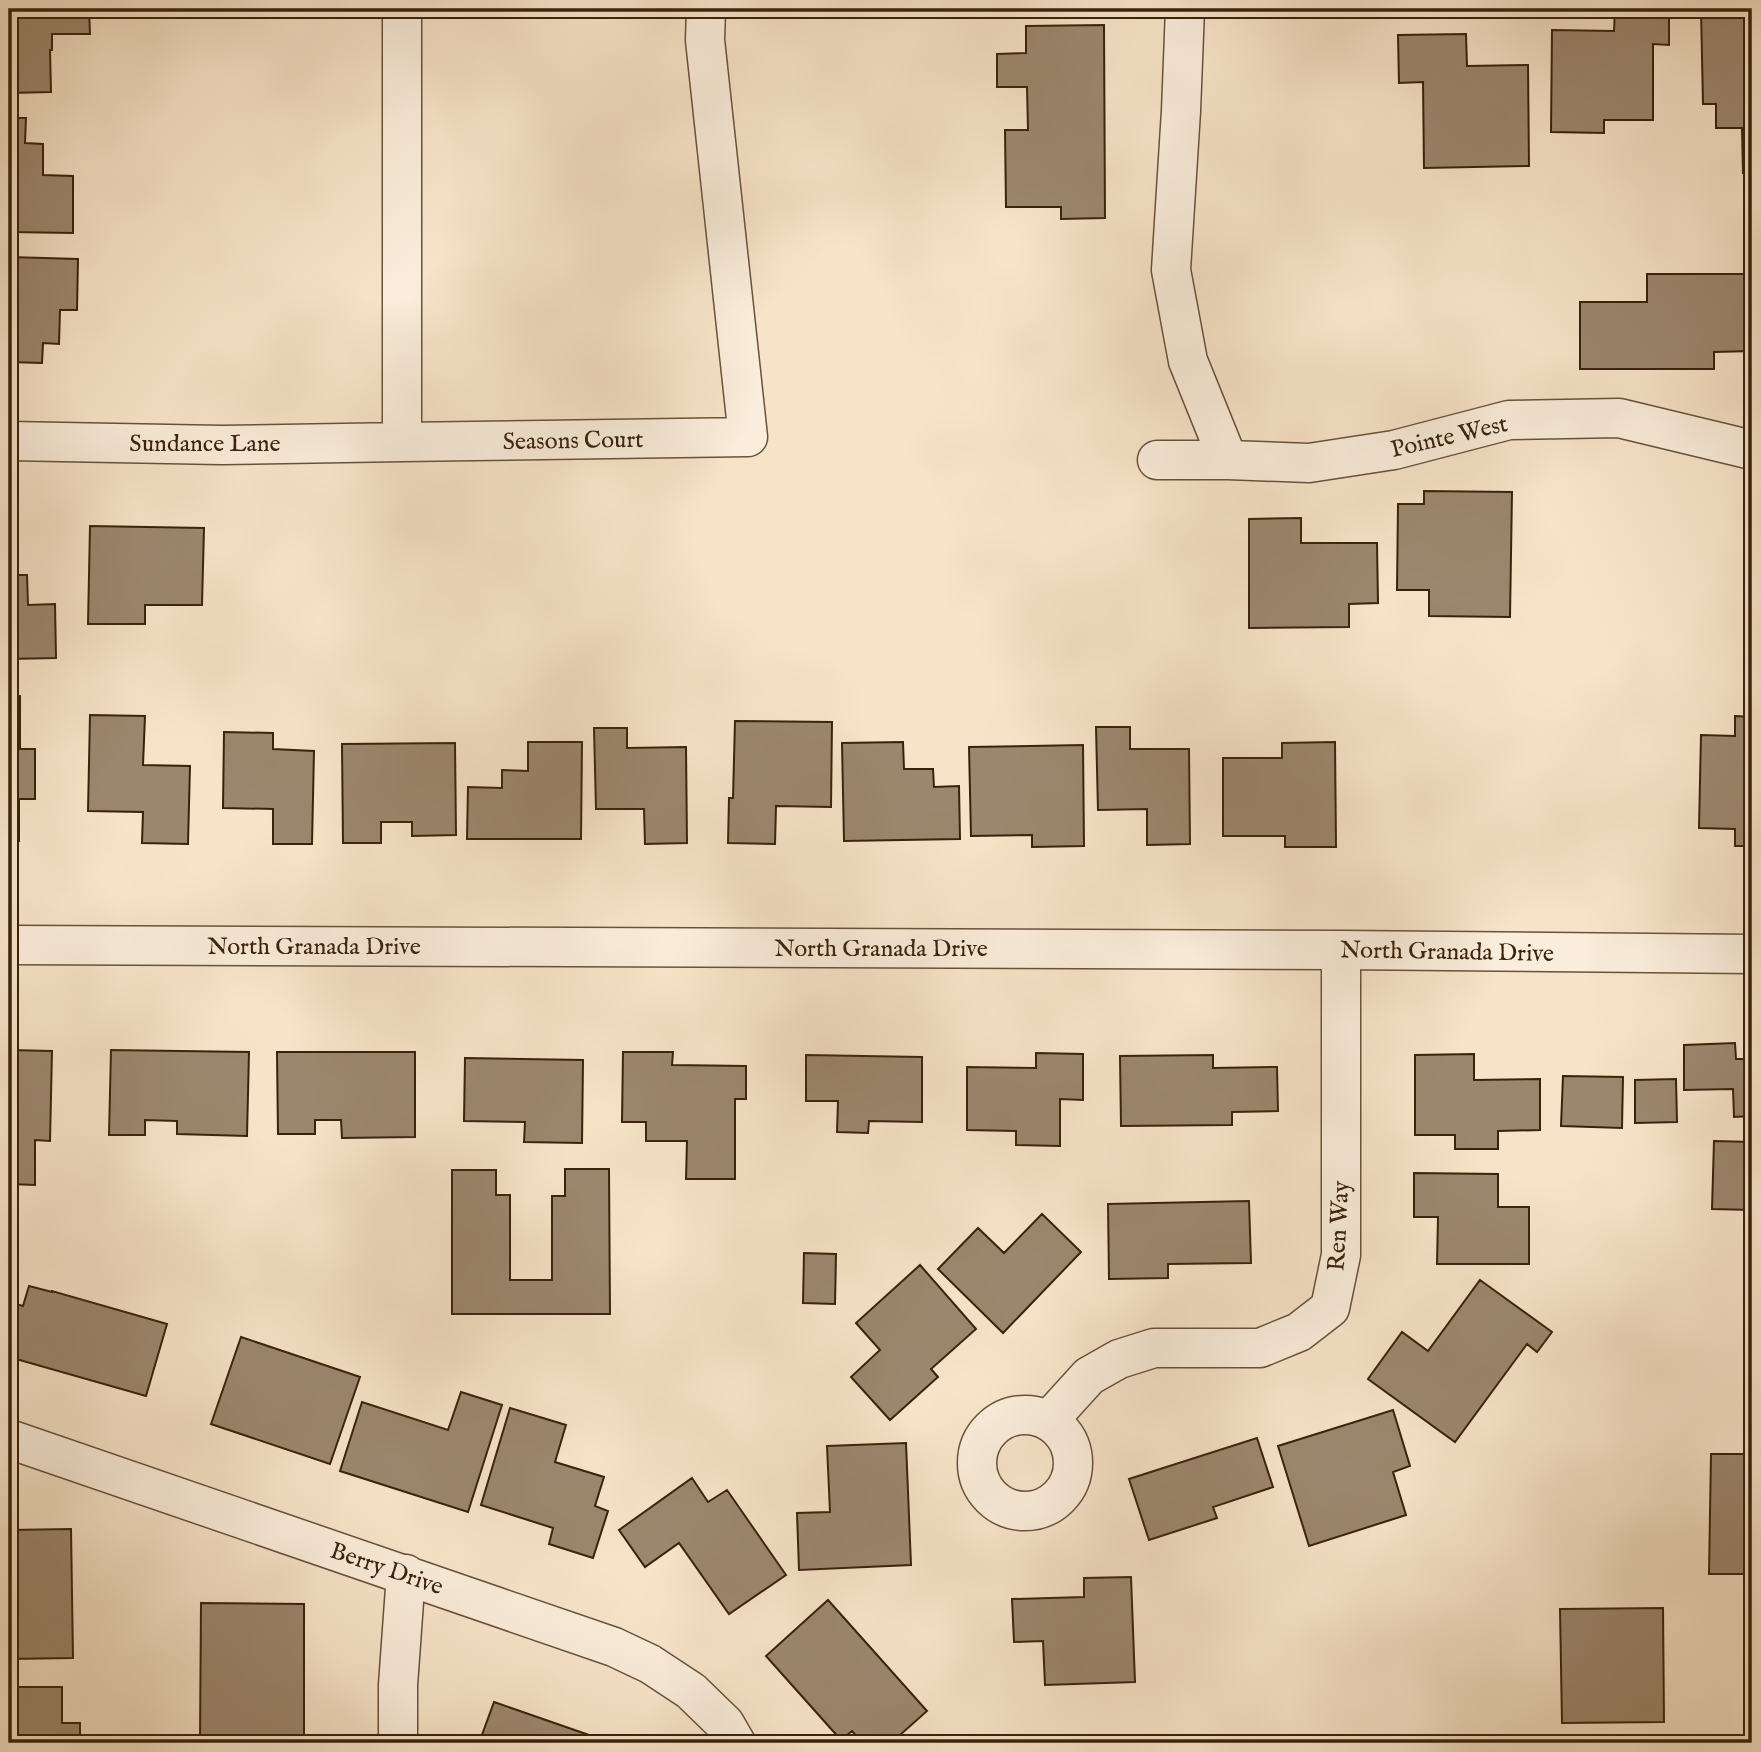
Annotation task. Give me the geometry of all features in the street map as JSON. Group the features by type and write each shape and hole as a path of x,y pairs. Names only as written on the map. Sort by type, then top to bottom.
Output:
{"street":[{"path":"402,9 402,442"},
{"name":"Seasons Court","path":"402,442 748,437 705,40 706,9"},
{"path":"1185,9 1171,270 1188,361 1228,460"},
{"name":"Pointe West","path":"1157,460 1310,463 1394,450 1509,420 1619,418 1752,450"},
{"name":"Sundance Lane","path":"9,441 221,444 402,442"},
{"name":"North Granada Drive","path":"9,945 1752,954"},
{"name":"Ren Way","path":"1048,1420 1089,1376 1119,1359 1154,1348 1260,1348 1299,1332 1330,1308 1341,1255 1341,950"},
{"name":"Berry Drive","path":"9,1439 614,1647 650,1664 691,1691 725,1724 736,1743"},
{"path":"398,1743 398,1685 406,1574"}],"building":[{"path":"9,9 89,9 90,34 52,34 51,92 9,93"},
{"path":"993,9 1073,9 993,10"},
{"path":"1615,9 1669,9 1669,45 1653,44 1653,120 1604,120 1604,133 1551,132 1552,30 1614,31"},
{"path":"1701,9 1752,9 1752,173 1743,173 1742,128 1716,128 1716,104 1703,104"},
{"path":"1104,25 1105,218 1061,219 1061,207 1006,207 1005,130 1028,130 1027,87 997,87 997,54 1026,53 1026,26"},
{"path":"1466,34 1467,66 1528,65 1529,166 1424,168 1423,82 1399,83 1398,35"},
{"path":"9,118 26,118 25,143 43,144 43,175 73,176 73,233 9,232"},
{"path":"9,257 78,259 77,310 60,310 59,344 43,343 42,363 9,362"},
{"path":"1647,274 1752,274 1752,351 1714,352 1714,369 1580,369 1580,302 1647,302"},
{"path":"1424,491 1512,492 1510,617 1429,616 1429,590 1397,590 1398,504 1424,504"},
{"path":"1301,518 1301,543 1377,543 1378,603 1349,604 1349,627 1249,628 1249,519"},
{"path":"90,526 204,528 202,605 145,605 145,624 88,624"},
{"path":"9,540 10,575 27,575 28,605 55,604 56,658 9,659"},
{"path":"20,696 20,749 35,749 35,799 19,799 19,841 9,841 9,697"},
{"path":"90,715 145,716 143,765 190,766 188,844 142,843 143,812 88,811"},
{"path":"1735,716 1752,717 1752,846 1735,846 1735,829 1699,828 1701,735 1735,736"},
{"path":"735,721 832,722 831,807 776,806 775,844 728,843 729,798 733,798"},
{"path":"1096,727 1130,727 1130,749 1189,749 1190,844 1147,845 1147,809 1098,810"},
{"path":"594,728 627,728 627,748 686,747 687,843 645,844 644,809 596,809"},
{"path":"224,732 273,733 273,749 314,751 312,844 273,844 273,809 223,808"},
{"path":"528,742 582,742 581,839 467,839 468,787 502,788 502,770 528,771"},
{"path":"903,742 904,769 933,769 934,787 959,786 960,839 844,841 842,743"},
{"path":"1335,742 1336,847 1285,847 1285,836 1223,836 1223,758 1282,758 1282,743"},
{"path":"455,743 456,835 412,836 412,822 381,822 381,843 343,843 342,744"},
{"path":"1083,745 1084,846 1032,847 1032,835 971,836 969,747"},
{"path":"1735,1043 1736,1059 1752,1059 1752,1116 1734,1117 1733,1089 1684,1090 1684,1045"},
{"path":"9,1050 52,1051 50,1141 35,1140 35,1185 9,1184"},
{"path":"111,1050 249,1052 247,1136 177,1134 177,1121 145,1120 145,1135 109,1135"},
{"path":"277,1052 415,1052 415,1137 342,1138 341,1120 315,1120 315,1134 278,1134"},
{"path":"623,1052 673,1052 672,1065 746,1066 746,1099 735,1099 735,1179 686,1179 687,1141 646,1141 646,1122 622,1122"},
{"path":"1036,1053 1083,1054 1083,1100 1060,1099 1060,1146 1016,1145 1016,1131 967,1130 967,1067 1036,1068"},
{"path":"1474,1054 1474,1080 1540,1079 1540,1130 1498,1131 1498,1149 1455,1149 1455,1135 1415,1135 1415,1055"},
{"path":"806,1055 922,1057 922,1122 869,1121 868,1133 837,1132 838,1101 806,1101"},
{"path":"1213,1055 1213,1068 1277,1067 1278,1111 1232,1112 1232,1125 1121,1126 1120,1056"},
{"path":"465,1058 583,1060 582,1143 524,1142 525,1122 464,1121"},
{"path":"1563,1076 1623,1077 1622,1128 1561,1126"},
{"path":"1676,1079 1677,1122 1635,1123 1635,1080"},
{"path":"1714,1141 1752,1142 1752,1210 1712,1209"},
{"path":"565,1169 609,1169 610,1314 452,1314 452,1170 496,1170 496,1195 510,1195 510,1280 552,1280 552,1196 565,1196"},
{"path":"1414,1173 1498,1174 1498,1207 1529,1207 1529,1264 1437,1264 1438,1217 1414,1217"},
{"path":"1249,1201 1251,1263 1168,1264 1168,1278 1109,1279 1108,1204"},
{"path":"1042,1214 1081,1252 1003,1333 938,1269 978,1228 1004,1253"},
{"path":"804,1253 836,1254 835,1304 803,1303"},
{"path":"920,1265 976,1329 931,1369 938,1377 890,1420 851,1377 880,1350 856,1323"},
{"path":"1480,1280 1552,1332 1537,1352 1527,1344 1455,1442 1368,1379 1402,1332 1428,1351"},
{"path":"29,1286 167,1324 146,1396 9,1357 9,1302 23,1306"},
{"path":"241,1337 360,1377 330,1464 211,1424"},
{"path":"461,1392 502,1405 468,1512 340,1471 362,1402 448,1430"},
{"path":"510,1408 566,1425 555,1462 604,1477 595,1506 608,1511 593,1558 549,1544 553,1528 481,1505"},
{"path":"1393,1410 1410,1466 1393,1472 1406,1515 1309,1546 1278,1446"},
{"path":"1257,1438 1273,1487 1213,1507 1217,1518 1149,1540 1129,1479"},
{"path":"906,1443 911,1565 799,1570 797,1513 830,1512 827,1446"},
{"path":"1711,1454 1752,1454 1752,1574 1709,1574"},
{"path":"692,1478 708,1502 727,1490 786,1575 729,1614 679,1543 645,1567 619,1530"},
{"path":"71,1529 73,1658 9,1659 9,1530"},
{"path":"1131,1577 1135,1682 1045,1685 1043,1641 1014,1642 1012,1599 1084,1597 1084,1578"},
{"path":"828,1600 927,1711 891,1743 863,1743 852,1731 841,1740 766,1656"},
{"path":"201,1603 304,1604 304,1741 200,1740"},
{"path":"1663,1608 1664,1722 1562,1723 1560,1609"},
{"path":"9,1687 62,1687 62,1723 80,1723 80,1743 9,1743"},
{"path":"494,1702 612,1743 479,1743"}]}
